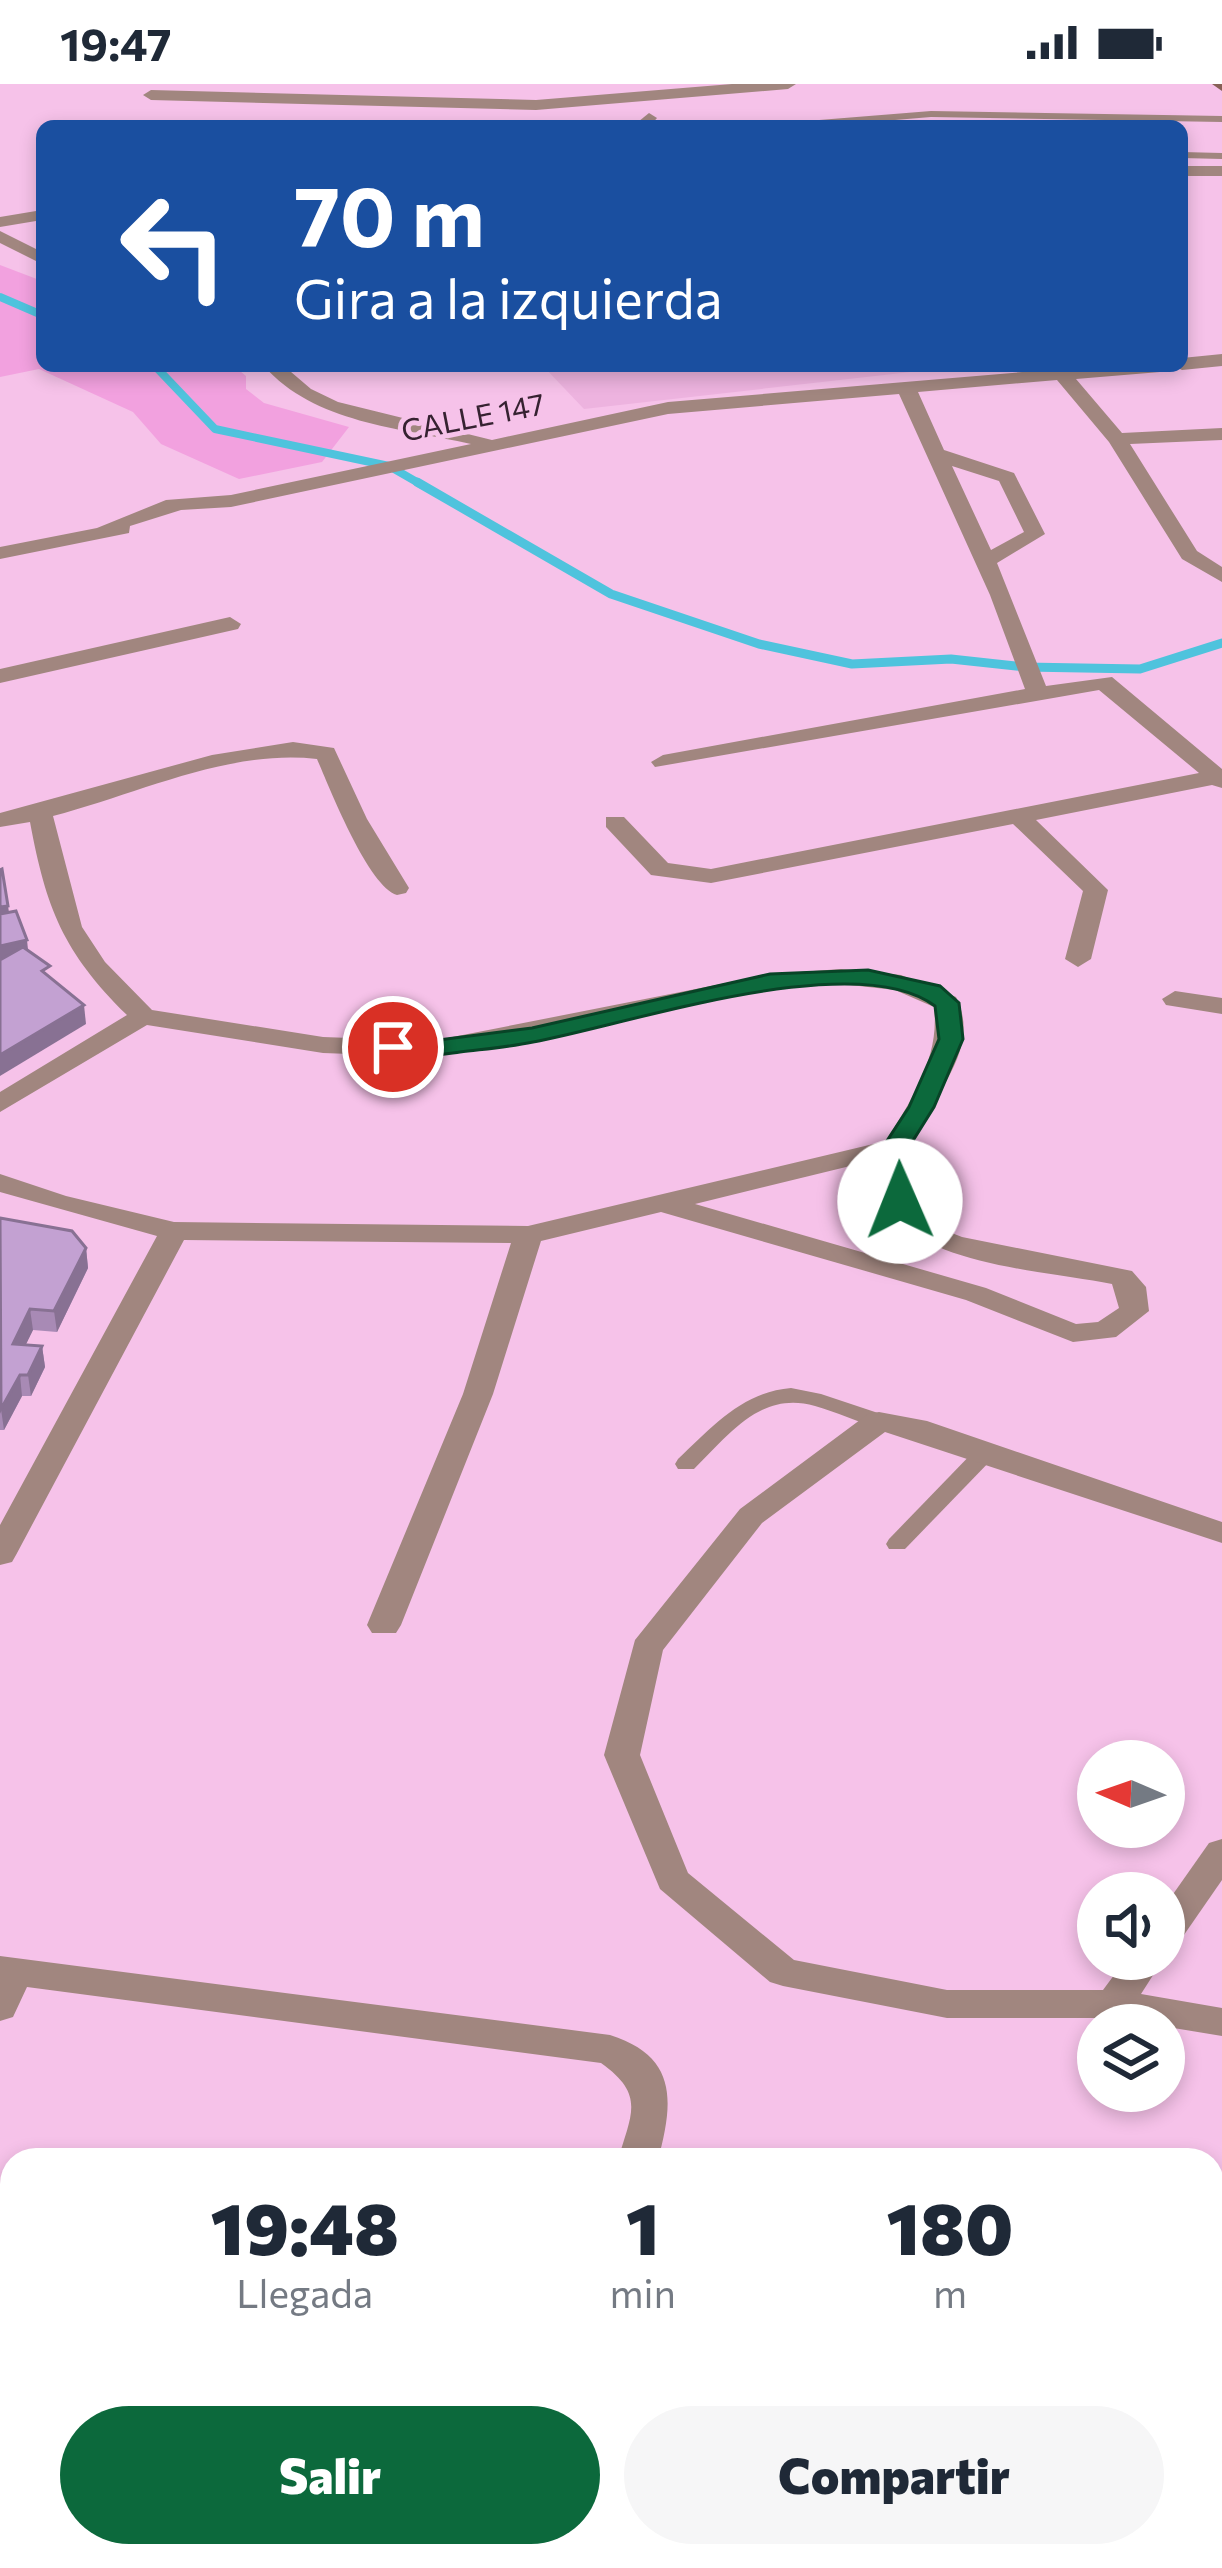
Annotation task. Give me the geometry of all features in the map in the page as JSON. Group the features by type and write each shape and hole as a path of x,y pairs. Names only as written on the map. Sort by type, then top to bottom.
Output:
{"street":[{"path":"410,84 526,93"},
{"path":"151,95 384,101 788,84"},
{"path":"1202,84 1221,85"},
{"path":"373,120 384,101"},
{"path":"1188,171 1222,171"},
{"path":"0,222 36,216"},
{"path":"0,236 36,256"},
{"path":"1188,363 1222,360"},
{"path":"280,372 304,393 332,406 502,445"},
{"name":"CALLE 147","path":"0,553 106,530 174,524 208,516 231,502 668,408 1102,372"},
{"path":"1063,376 1117,439 1189,554 1222,575"},
{"path":"906,388 986,562 1038,693"},
{"path":"1117,439 1222,434"},
{"path":"936,454 1007,477 1035,534 986,562"},
{"path":"0,676 230,624"},
{"path":"663,762 1104,682 1219,779"},
{"path":"0,820 41,815 256,754 313,749 326,753 356,819 398,888"},
{"path":"615,822 660,870 711,876 1219,779"},
{"path":"41,815 56,899 69,935 93,968 143,1016 264,1040 431,1048 532,1035 770,981 868,977 931,991 947,1003 951,1039 921,1107 896,1147 900,1201 912,1223 954,1244 1122,1277 1131,1287 1134,1311 1106,1331 1073,1333 976,1294 668,1205"},
{"path":"1018,816 1096,890 1078,959"},
{"path":"1175,999 1222,1006"},
{"path":"0,1104 143,1016"},
{"path":"0,1182 56,1202 174,1231 528,1235 896,1147"},
{"path":"0,1555 174,1231"},
{"path":"384,1625 478,1394 528,1235"},
{"path":"1077,2004 947,2004 783,1972 673,1880 622,1755 647,1648 751,1516 879,1420 1222,1533"},
{"path":"1185,1905 1222,1852"},
{"path":"1113,2004 1131,1980"},
{"path":"5,1983 610,2050 644,2071 653,2099 641,2148"},
{"path":"1185,2016 1222,2022"}],"lane":[{"path":"856,120 931,114 1222,119"},
{"path":"1188,155 1222,156"},
{"path":"686,1464 749,1405 765,1396 803,1392 879,1420"},
{"path":"897,1544 986,1452"}],"shaded area":[{"path":"0,265 36,279 36,370 0,377"},
{"path":"46,372 241,372 246,389 264,403 349,427 322,462 239,479 161,444 133,412"},
{"path":"549,372 911,372 584,409"}],"building":[{"path":"0,870 8,906 0,907"},
{"path":"16,911 27,940 0,946 0,914"},
{"path":"23,947 50,966 42,971 84,1005 0,1055 0,960"},
{"path":"0,1218 72,1231 86,1248 54,1311 30,1309 13,1344 42,1346 28,1375 20,1375 1,1409"}],"waterway":[{"path":"0,297 36,312"},
{"path":"161,372 215,429 389,466 422,485"},
{"path":"417,482 611,594 759,644 852,664 951,659 1025,667 1140,669 1222,643"}],"route":[{"path":"393,1047 431,1048 532,1035 770,981 868,977 931,991 947,1003 951,1039 921,1107 896,1147 900,1201"}]}
